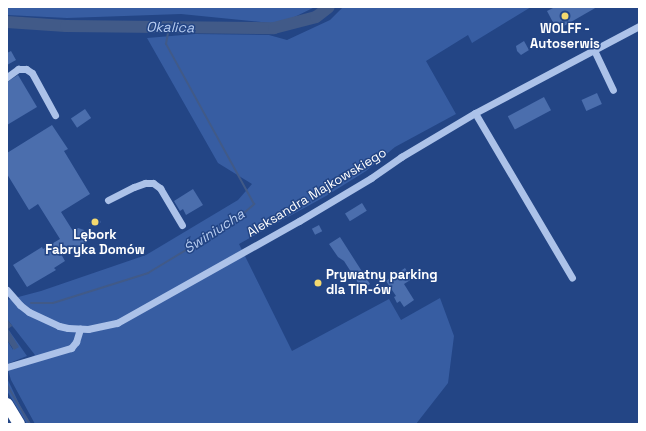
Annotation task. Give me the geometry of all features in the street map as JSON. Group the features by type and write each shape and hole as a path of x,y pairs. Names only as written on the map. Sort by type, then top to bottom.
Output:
{"highway":[{"path":"7,404 19,424"}],"street":[{"name":"Aleksandra Majkowskiego","path":"7,290 20,305 36,316 59,326 80,329 106,326 127,318 214,267 299,221 371,178 407,153 475,113 639,26"},
{"path":"594,50 613,90"},
{"path":"7,77 18,69 26,69 32,73 55,115"},
{"path":"475,113 572,278"},
{"path":"108,200 134,187 145,183 153,183 160,188 182,225"},
{"path":"7,367 71,348 76,342 80,329"}],"shaded area":[{"path":"7,7 315,7 280,24 181,14 67,18 7,15"},
{"path":"343,7 531,7 472,43 468,35 426,61 456,114 395,147 366,171 326,196 239,244 292,351 389,299 401,320 440,298 454,336 448,383 416,424 35,424 11,380 8,370 35,355 7,319 7,300 41,291 146,255 238,200 252,184 218,163 147,38 195,34 269,35 287,40 330,20"},
{"path":"7,319 17,332 12,326 8,329 19,347 14,350 7,340"},
{"path":"8,329 27,356 7,364 7,340 13,350"},
{"path":"7,378 22,410 31,424 27,424 7,391"}],"building":[{"name":"WOLFF - Autoserwis","path":"555,7 597,7 557,30 547,11"},
{"path":"524,41 529,50 521,55 517,51 516,46"},
{"path":"11,51 16,60 7,65 7,53"},
{"path":"18,75 37,107 7,125 7,82"},
{"path":"597,93 602,104 586,111 581,100"},
{"path":"544,97 551,110 515,129 508,116"},
{"path":"85,109 91,118 77,128 71,119"},
{"path":"52,125 68,149 64,151 90,194 61,212 73,231 78,228 84,230 88,237 85,239 87,242 76,248 74,246 61,254 65,261 54,268 56,270 27,287 13,265 42,247 43,249 60,239 38,204 29,210 7,174 7,153"},
{"path":"193,189 203,205 186,215 183,209 180,211 174,201"},
{"path":"362,203 367,211 350,221 345,214"},
{"name":"Lębork Fabryka Domów","path":"98,217 101,222 93,227 89,222"},
{"path":"319,225 322,231 315,235 312,229"},
{"path":"340,237 370,284 362,289 344,261 338,257 329,244"},
{"path":"405,268 412,279 404,284 414,300 404,307 400,301 397,303 394,297 396,296 386,281"}],"waterway":[{"name":"Świniucha","path":"7,22 66,26 274,28 316,17 329,7"},
{"name":"Świniucha","path":"31,303 53,303 148,273 237,219 254,204 166,44 169,27"},
{"path":"7,385 30,424"}],"place":[{"name":"WOLFF - Autoserwis","path":"565,16"},
{"name":"Lębork Fabryka Domów","path":"95,222"},
{"name":"Prywatny parking dla TIR-ów","path":"318,283"}],"water label":[{"name":"Okalica","path":"170,27"}]}
